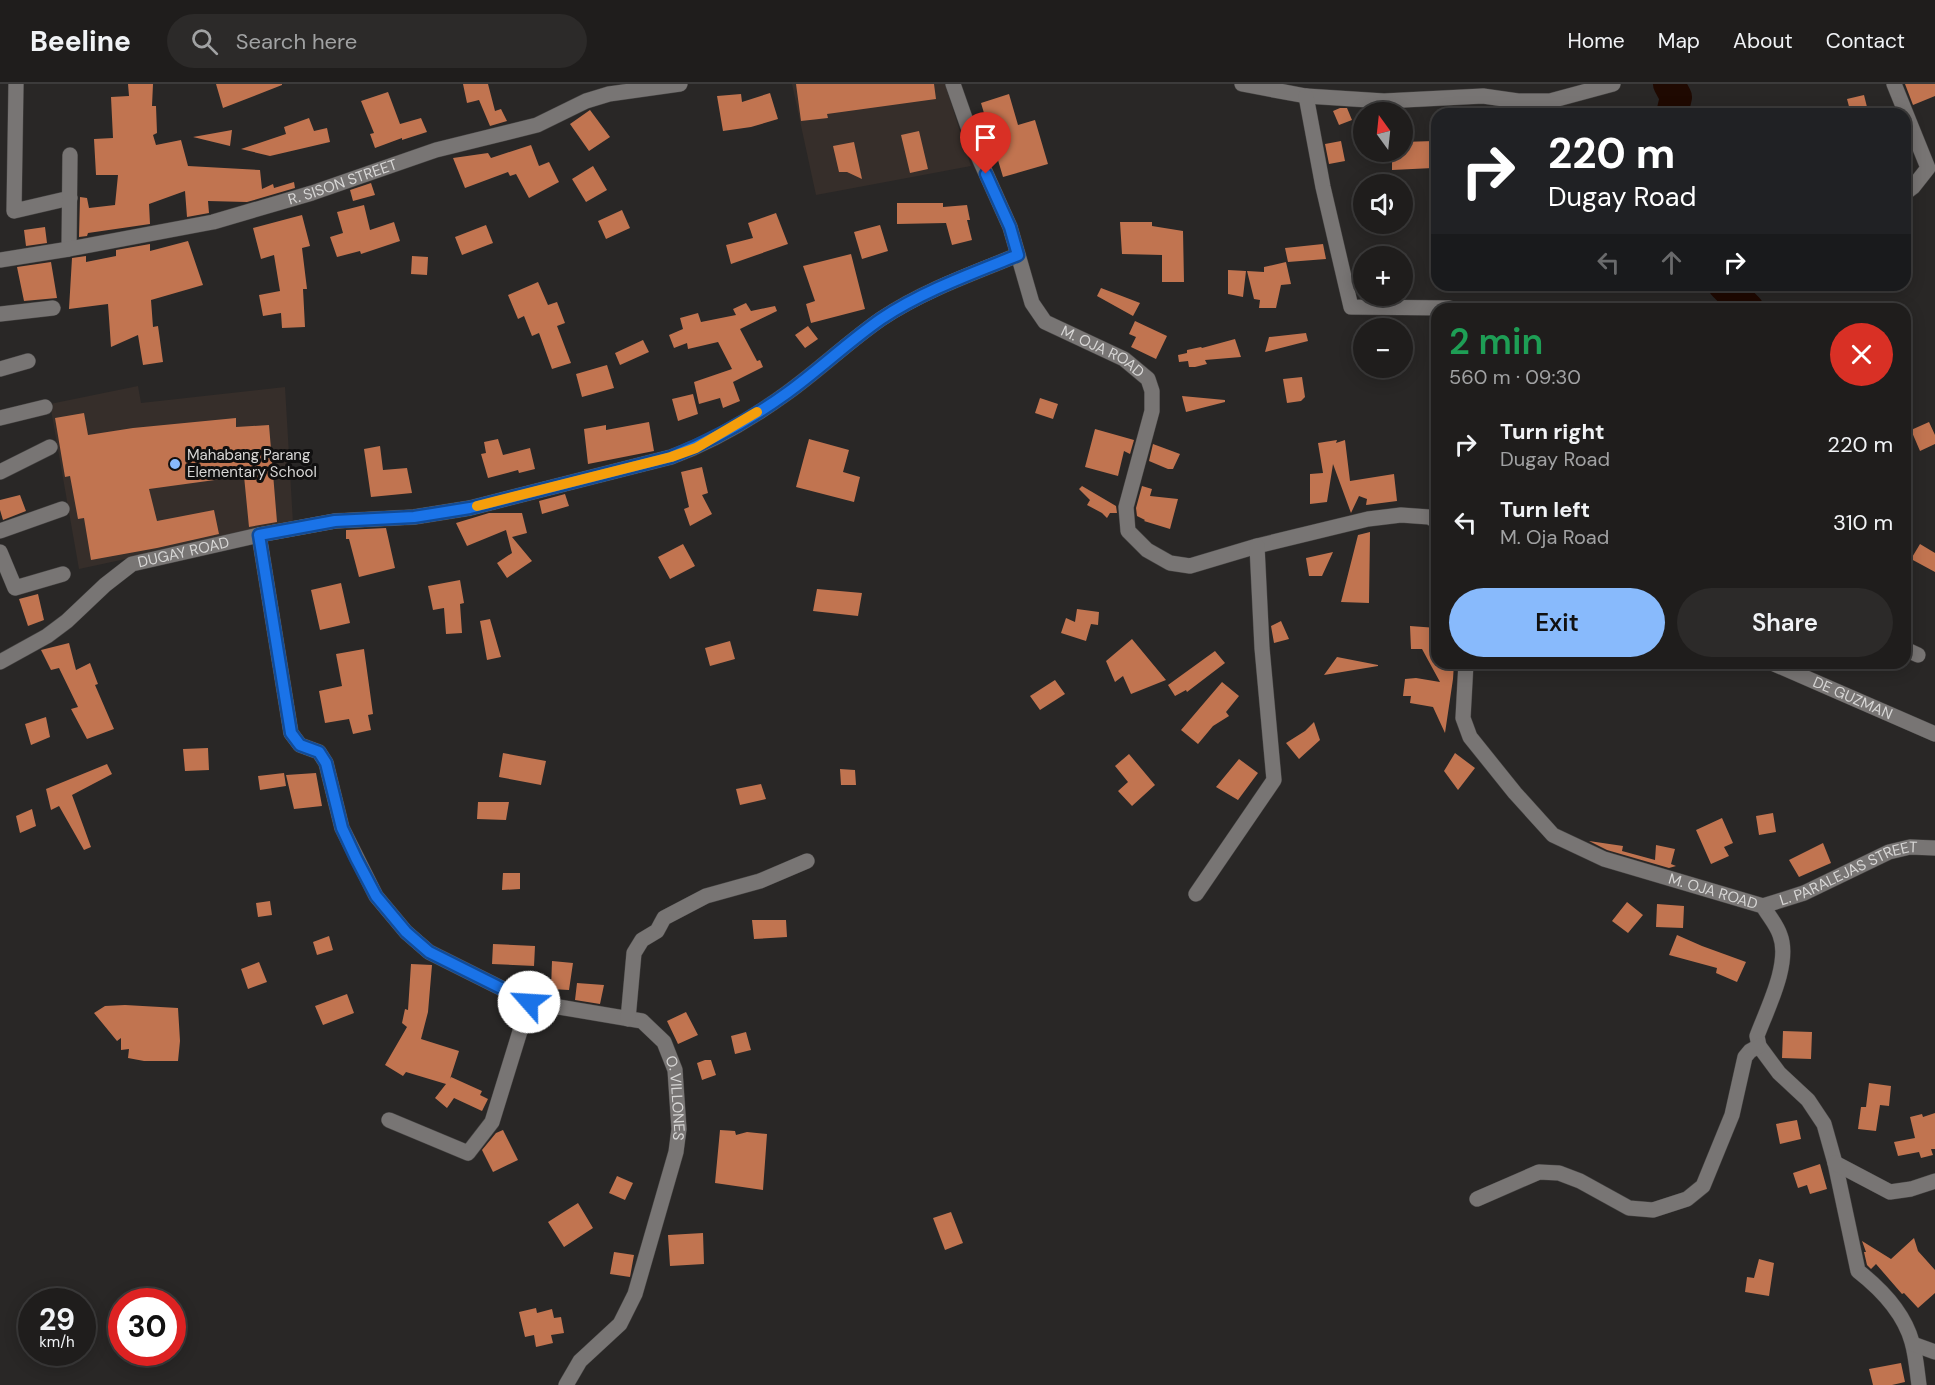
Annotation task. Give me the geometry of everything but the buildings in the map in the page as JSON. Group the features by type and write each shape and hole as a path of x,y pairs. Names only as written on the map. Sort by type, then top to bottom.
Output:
{"street":[{"path":"16,84 14,211 70,198"},
{"name":"R. SISON STREET","path":"0,260 213,222 312,193 436,150 537,125 586,101 609,94 680,84"},
{"name":"M. OJA ROAD","path":"953,84 979,158 1010,227 1032,303 1045,322 1124,359 1148,379 1152,391 1152,411 1126,507 1128,531 1147,550 1170,563 1190,566 1257,546 1379,518 1401,515 1431,518"},
{"path":"1242,84 1306,96 1384,101 1483,96 1518,101 1550,101 1613,84"},
{"path":"1894,84 1904,108"},
{"path":"1306,96 1323,187 1351,307 1431,308"},
{"path":"1911,126 1928,168 1911,189"},
{"path":"69,249 70,155"},
{"name":"DUGAY ROAD","path":"0,662 47,636 132,564 259,535 335,521 414,517 470,508 671,457 696,448 786,394 881,319 925,294 1018,255"},
{"path":"0,314 53,308"},
{"path":"0,369 28,361"},
{"path":"0,418 45,407"},
{"path":"0,472 51,447"},
{"path":"0,531 62,509"},
{"name":"O. VILLONES","path":"259,535 291,733 300,745 319,752 326,763 342,828 376,896 406,932 429,952 529,1002 642,1022 664,1042 675,1070 679,1129 676,1152 635,1294 620,1324 580,1361 566,1385"},
{"path":"1196,894 1274,780 1262,648 1257,546"},
{"path":"0,552 15,588 63,574"},
{"name":"M. OJA ROAD","path":"1466,669 1463,718 1470,737 1515,793 1553,834 1604,859 1762,906 1781,935 1782,950 1781,970 1757,1036 1759,1046"},
{"name":"DE GUZMAN","path":"1786,669 1935,734"},
{"name":"L. PARALEJAS STREET","path":"1762,906 1804,893 1889,852 1910,847 1935,848"},
{"path":"628,1019 634,953 642,940 657,931 664,918 706,896 760,881 807,861"},
{"path":"389,1120 468,1153 492,1122 529,1002"},
{"path":"1477,1199 1539,1172 1559,1173 1581,1181 1629,1208 1653,1210 1687,1199 1703,1186 1732,1115 1745,1058 1750,1051 1759,1046 1779,1073 1808,1100 1824,1124 1835,1163 1858,1271 1871,1281 1902,1316 1913,1344 1919,1385"},
{"path":"1835,1163 1890,1192 1911,1189 1935,1180"},
{"path":"1913,1344 1935,1352"}],"shaded area":[{"path":"792,84 945,84 971,166 816,195"},
{"name":"Mahabang Parang Elementary School","path":"138,386 141,403 285,387 293,523 79,569 50,404"}],"waterway":[{"path":"1669,84 1676,97 1673,108"},
{"path":"1730,291 1742,303"}],"slow traffic":[{"path":"477,506 671,457 696,448 757,412"}],"place":[{"name":"Mahabang Parang Elementary School","path":"175,464"}],"route":[{"path":"529,1002 429,952 406,932 376,896 342,828 326,763 319,752 300,745 291,733 259,535 335,521 414,517 470,508 671,457 696,448 786,394 881,319 925,294 1018,255 1010,227 986,174"}]}
